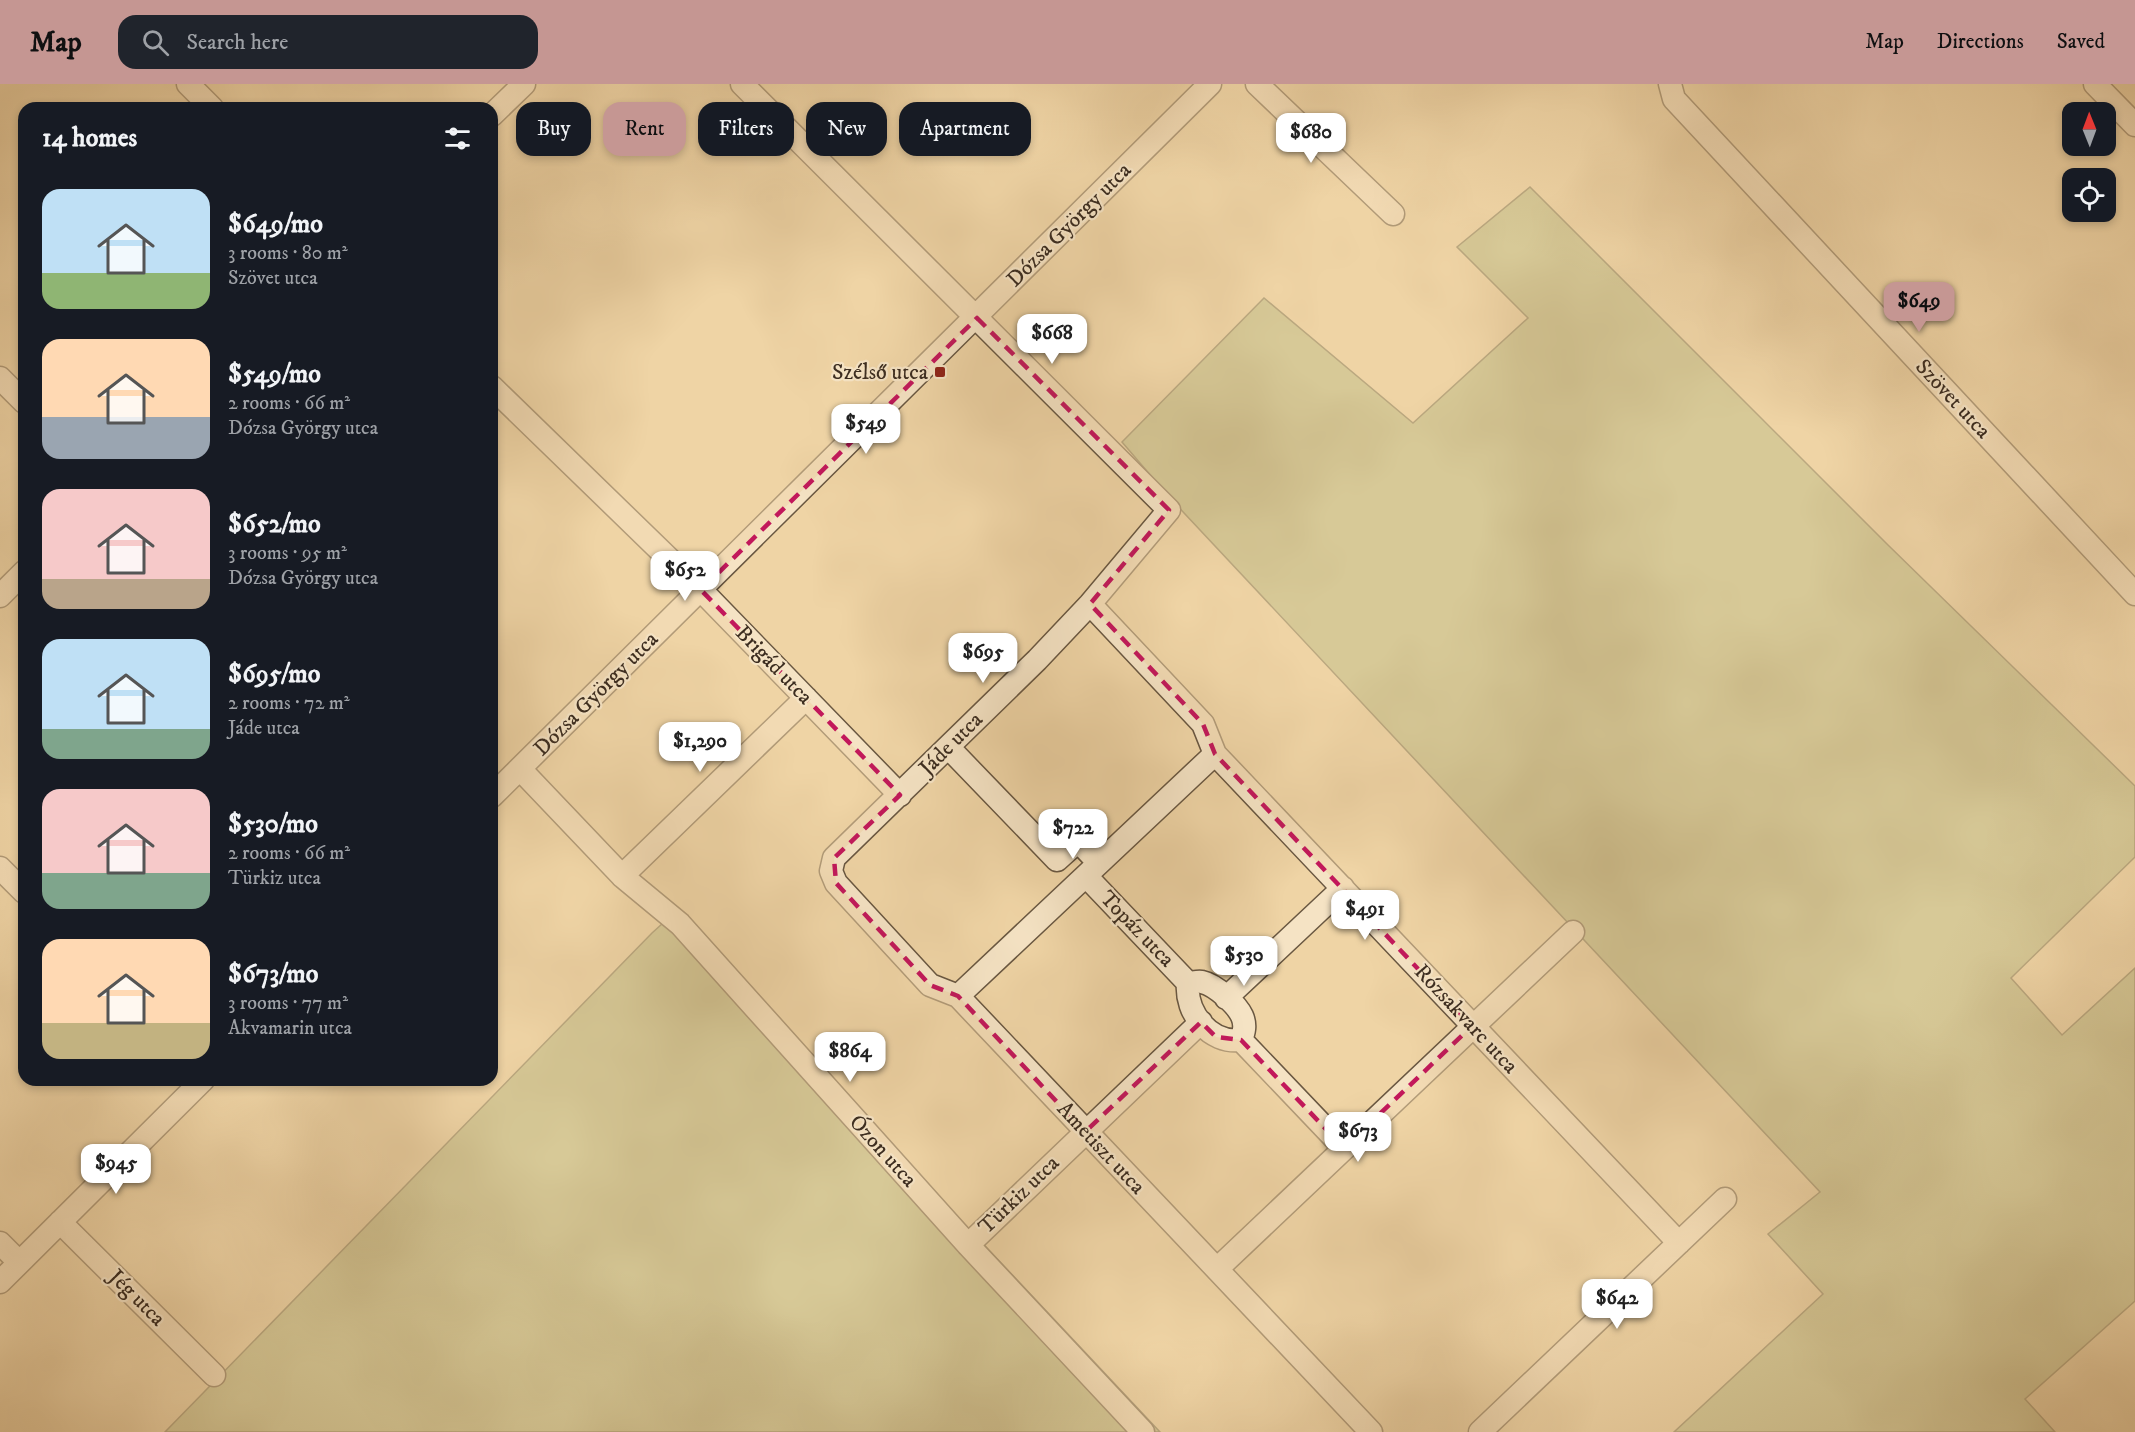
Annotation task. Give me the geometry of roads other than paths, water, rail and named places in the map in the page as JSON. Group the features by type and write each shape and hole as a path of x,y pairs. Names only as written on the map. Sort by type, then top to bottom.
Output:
{"street":[{"path":"188,84 206,102"},
{"path":"498,109 524,84"},
{"path":"742,84 976,318"},
{"name":"Dózsa György utca","path":"498,790 1210,84"},
{"path":"1257,84 1393,214"},
{"path":"2096,84 2135,125"},
{"name":"Szövet utca","path":"1672,92 2135,594"},
{"name":"Jáde utca","path":"831,871 834,858 1090,604 1169,510 976,318"},
{"path":"0,378 18,396"},
{"name":"Brigád utca","path":"498,393 701,590 900,795"},
{"path":"0,596 18,578"},
{"name":"Rózsakvarc utca","path":"1090,604 1203,724 1215,754 1679,1243"},
{"path":"622,876 806,698"},
{"name":"Topáz utca","path":"948,747 1057,860 1078,841 1092,869 1188,983 1187,998 1191,1010 1216,1037 1228,1042 1241,1040 1245,1028 1242,1015 1226,998 1202,981 1188,983"},
{"path":"958,996 1215,754"},
{"name":"Ózon utca","path":"520,769 622,876 680,924 968,1245 1143,1432"},
{"path":"0,868 18,886"},
{"name":"Ametiszt utca","path":"831,871 836,883 930,985 958,996 1371,1432"},
{"path":"1226,998 1343,888"},
{"path":"1217,1269 1573,932"},
{"name":"Türkiz utca","path":"968,1245 1201,1022"},
{"path":"1241,1040 1344,1148"},
{"path":"0,1282 197,1086"},
{"path":"1480,1432 1725,1199"},
{"name":"Jég utca","path":"60,1222 214,1375"},
{"path":"0,1243 20,1262"}],"place":[{"name":"Szélső utca","path":"940,372"}]}
